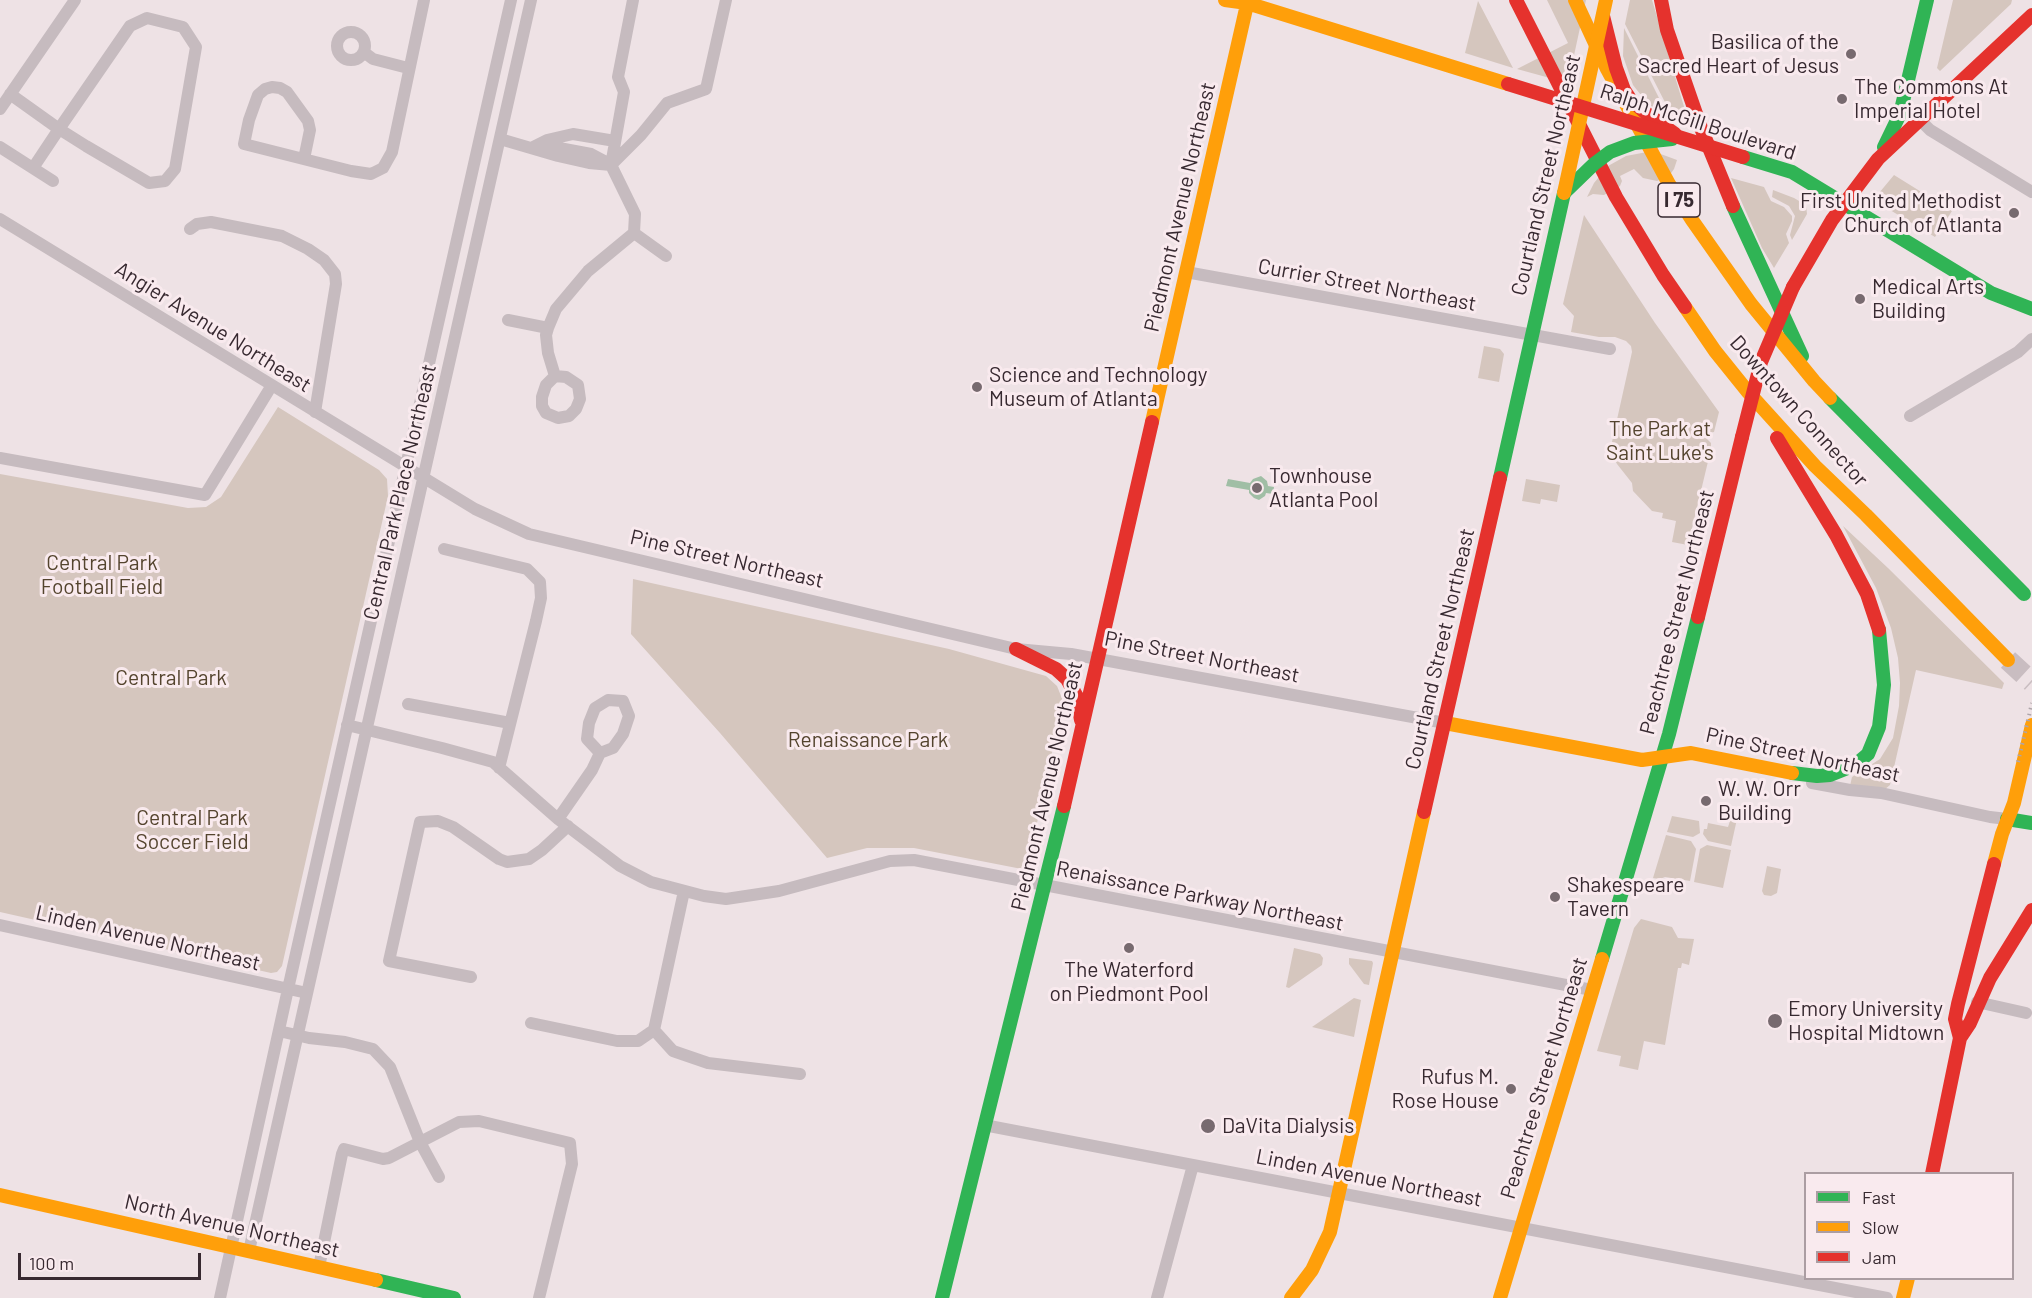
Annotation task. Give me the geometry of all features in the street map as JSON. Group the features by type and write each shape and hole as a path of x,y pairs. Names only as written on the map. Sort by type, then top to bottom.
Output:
{"main road":[{"name":"Ralph McGill Boulevard","path":"1225,0 1247,2 1792,172 1991,292 2032,309"},
{"name":"Downtown Connector","path":"1516,0 1616,197 1663,275 1715,351 1748,392 1815,465 2008,660"},
{"name":"Downtown Connector","path":"1575,0 1627,107 1692,220 1751,304 1814,381 2024,594"},
{"name":"Courtland Street Northeast","path":"1291,1298 1312,1270 1330,1232 1584,108 1606,0"},
{"path":"1661,0 1667,30 1708,146 1814,381"},
{"path":"1878,159 1900,114 1927,0"},
{"name":"Piedmont Avenue Northeast","path":"942,1298 1046,886 1247,2"},
{"name":"Peachtree Street Northeast","path":"1500,1298 1610,934 1680,690 1761,362 1792,287 1844,203 1878,159 2032,15"},
{"path":"1603,16 1624,90 1630,99 1647,114 1681,138"},
{"path":"1564,193 1601,158 1622,146 1681,138"},
{"path":"1748,392 1803,479 1854,568 1867,594 1879,628 1882,649 1884,685 1882,708 1879,727 1868,754 1855,765 1830,775 1792,773"},
{"path":"1016,649 1056,669 1067,679 1077,697 1082,732"},
{"name":"Pine Street Northeast","path":"1444,723 1642,760 1691,753 1792,773"},
{"path":"1960,1038 1955,1019 1958,1004 2007,819 2014,803 2032,725"},
{"path":"2007,819 2032,823"},
{"path":"1932,1172 1960,1038 1970,1023 1977,1002 2008,946 2032,910"},
{"name":"North Avenue Northeast","path":"0,1195 454,1298"},
{"path":"1903,1298 1908,1280"}],"street":[{"path":"0,109 75,0"},
{"path":"304,159 310,130 308,121 287,92 272,87 258,95 252,108 244,144 304,159 371,174 383,168 392,152 424,0"},
{"name":"Central Park Place Northeast","path":"220,1298 511,0"},
{"name":"Central Park Place Northeast","path":"249,1251 531,0"},
{"path":"555,376 548,353 546,335 556,309 588,271 634,233 635,214 611,165 624,92 618,77 633,0"},
{"path":"611,165 641,135 667,103 706,89 726,0"},
{"path":"10,94 59,129 149,183 165,181 175,170 196,47 183,27 147,18 130,26 59,129 33,168"},
{"path":"364,53 373,59 408,68"},
{"path":"1919,119 1930,130 2032,192"},
{"path":"536,149 547,140 573,134 615,141"},
{"path":"578,156 582,135"},
{"path":"500,139 611,165"},
{"path":"0,147 53,181"},
{"name":"Angier Avenue Northeast","path":"0,219 406,468"},
{"path":"190,229 197,224 211,222 282,236 324,260 335,274 336,284 315,412"},
{"path":"634,233 666,256"},
{"name":"Currier Street Northeast","path":"1186,272 1610,349"},
{"path":"508,320 548,328"},
{"path":"1910,416 2018,352 2032,339"},
{"path":"2018,352 2032,348"},
{"path":"0,458 205,495 272,385"},
{"name":"Pine Street Northeast","path":"406,468 475,509 529,534 1016,649 1071,654 1444,723"},
{"path":"444,549 527,569 540,582 541,598 499,768"},
{"path":"408,704 510,723"},
{"name":"Renaissance Parkway Northeast","path":"347,725 493,762 563,823 620,866 651,882 684,891 726,899 779,891 894,860 914,860 1592,990"},
{"path":"471,977 389,961 420,822 438,821 453,827 499,859 507,862 529,859 542,850 563,823 600,753"},
{"name":"Pine Street Northeast","path":"1792,773 1812,783 1905,798 2007,819"},
{"path":"531,1023 617,1041 638,1041 654,1030 684,891"},
{"name":"Linden Avenue Northeast","path":"0,925 288,989"},
{"path":"288,989 308,993"},
{"path":"1977,1002 2026,1013"},
{"path":"654,1030 673,1051 708,1063 800,1074"},
{"path":"279,1031 372,1049 390,1067 420,1142 439,1177"},
{"path":"319,1267 344,1149 383,1159 389,1158 459,1122 469,1120 570,1143 572,1164 539,1298"},
{"name":"Linden Avenue Northeast","path":"984,1125 1887,1298"},
{"path":"1156,1298 1193,1165"}],"green space":[{"path":"1547,0 1586,0 1568,83 1517,69 1568,43"},
{"path":"1630,0 1652,0 1685,110 1672,116 1625,24"},
{"path":"1953,0 2012,0 2011,4 1940,71 1937,68"},
{"path":"1478,1 1513,68 1465,53"},
{"path":"1624,28 1668,116 1648,104 1633,85 1623,56"},
{"path":"1647,152 1658,153 1677,160 1669,176 1657,181 1643,178 1634,169 1620,176 1622,181 1620,186 1604,195 1593,194 1587,197 1594,183 1608,166 1626,156"},
{"path":"1894,175 1952,211 1935,237 1880,204 1884,196 1879,193"},
{"path":"1731,178 1764,187 1771,201 1784,207 1792,216 1786,234 1789,243 1774,268 1762,248"},
{"path":"1773,190 1806,205 1807,214 1792,240 1790,235 1795,216 1789,206 1772,197"},
{"name":"The Park at Saint Luke's","path":"1584,215 1655,323 1719,412 1714,432 1708,433 1707,439 1711,443 1711,449 1688,545 1672,542 1676,521 1662,518 1663,513 1652,511 1633,491 1632,483 1610,451 1632,352 1631,346 1626,341 1615,337 1599,337 1571,332 1574,316 1563,304"},
{"path":"1484,346 1500,349 1504,354 1499,382 1478,378"},
{"name":"Central Park","path":"278,407 379,470 387,479 388,496 282,966 277,972 271,973 0,912 0,474 188,508 206,507 221,497"},
{"path":"1526,479 1560,485 1557,502 1541,499 1540,504 1522,501"},
{"path":"1843,526 2004,683 2002,689 1916,670 1890,785 1884,790 1850,786 1852,777 1880,759 1893,738 1899,706 1898,658 1891,628 1876,588"},
{"name":"Renaissance Park","path":"633,579 949,649 1046,676 1057,686 1063,701 1027,870 914,848 867,848 827,858 631,634"},
{"path":"1672,816 1699,821 1700,833 1693,837 1667,832"},
{"path":"1731,818 1737,819 1731,846 1708,841 1703,834 1708,823 1728,827"},
{"path":"1666,835 1691,841 1696,849 1690,881 1665,877 1653,878"},
{"path":"1707,845 1731,850 1723,888 1694,882 1700,849"},
{"path":"1767,866 1781,869 1777,893 1771,896 1764,895 1762,891"},
{"path":"1641,919 1672,927 1678,938 1694,939 1689,965 1682,963 1681,968 1678,968 1665,1045 1644,1041 1638,1070 1619,1066 1621,1056 1597,1051 1634,928"},
{"path":"1294,948 1320,954 1323,958 1322,965 1289,988 1286,987"},
{"path":"1349,958 1372,961 1369,985 1364,984 1349,964"},
{"path":"1354,998 1361,1000 1354,1037 1312,1027"}],"shaded area":[{"name":"Townhouse Atlanta Pool","path":"1261,476 1267,481 1268,486 1274,487 1273,494 1266,493 1259,500 1249,493 1249,490 1226,486 1228,479 1250,483"}],"tunnel":[{"path":"2008,660 2032,682"}],"railway":[{"path":"2018,762 2032,703"}],"traffic: fast":[{"path":"1884,147 1900,114 1927,0"},
{"path":"1565,192 1610,152 1634,143 1672,139"},
{"path":"1743,157 1792,172 1991,293 2032,309"},
{"path":"1500,478 1564,193"},
{"path":"1733,206 1802,356"},
{"path":"1830,398 2024,594"},
{"path":"1602,959 1669,734 1698,617"},
{"path":"1792,773 1830,775 1855,765 1868,754 1879,727 1884,685 1879,630"},
{"path":"942,1298 1064,806"},
{"path":"2007,819 2032,823"},
{"path":"376,1280 454,1298"}],"traffic: slow":[{"path":"1225,0 1247,3 1508,84"},
{"path":"1152,422 1248,0"},
{"path":"1575,0 1607,69 1669,184 1692,220 1751,304 1830,398"},
{"path":"1564,193 1606,0"},
{"path":"1685,307 1715,351 1748,392 1815,466 2008,660"},
{"path":"1445,723 1642,760 1691,753 1792,773"},
{"path":"1994,864 2014,803 2032,725"},
{"path":"1291,1298 1312,1270 1330,1232 1424,812"},
{"path":"1500,1298 1602,959"},
{"path":"0,1195 376,1280"},
{"path":"1903,1298 1908,1280"}],"traffic: jam":[{"path":"1516,0 1616,197 1685,307"},
{"path":"1661,0 1667,30 1701,128 1733,206"},
{"path":"1793,287 1832,220 1878,159 2032,15"},
{"path":"1603,16 1624,90 1630,99 1647,114 1675,134"},
{"path":"1508,84 1743,157"},
{"path":"1742,437 1761,362 1793,287"},
{"path":"1064,806 1152,422"},
{"path":"1698,617 1742,437"},
{"path":"1777,438 1836,535 1867,594 1879,630"},
{"path":"1424,812 1500,478"},
{"path":"1016,649 1056,669 1067,679 1077,697 1081,720"},
{"path":"1932,1172 1960,1038 1955,1019 1994,864"},
{"path":"1960,1038 1970,1023 1990,978 2032,910"}],"place":[{"name":"Basilica of the Sacred Heart of Jesus","path":"1851,54"},
{"name":"The Commons At Imperial Hotel","path":"1842,99"},
{"name":"First United Methodist Church of Atlanta","path":"2014,213"},
{"name":"Medical Arts Building","path":"1860,299"},
{"name":"Science and Technology Museum of Atlanta","path":"977,387"},
{"name":"Townhouse Atlanta Pool","path":"1257,488"},
{"name":"W. W. Orr Building","path":"1706,801"},
{"name":"Shakespeare Tavern","path":"1555,897"},
{"name":"The Waterford on Piedmont Pool","path":"1129,948"},
{"name":"Emory University Hospital Midtown","path":"1775,1021"},
{"name":"Rufus M. Rose House","path":"1511,1089"},
{"name":"DaVita Dialysis","path":"1208,1126"}],"park label":[{"name":"Central Park Football Field","path":"102,575"},
{"name":"Central Park Soccer Field","path":"192,830"}]}
